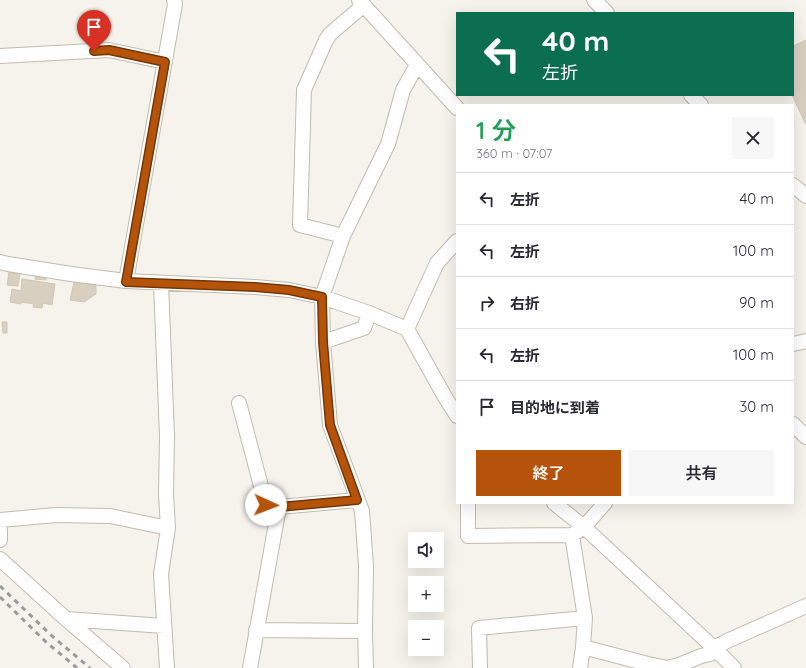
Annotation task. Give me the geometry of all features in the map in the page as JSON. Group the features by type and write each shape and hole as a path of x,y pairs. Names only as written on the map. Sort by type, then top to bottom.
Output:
{"street":[{"path":"126,282 175,4 174,0"},
{"path":"594,0 606,12"},
{"path":"343,236 300,225 304,90 330,34 361,3 456,107"},
{"path":"0,56 109,50 165,62"},
{"path":"366,668 366,566 362,511 330,425 323,342 322,297 343,236 388,144 403,90 417,65"},
{"path":"692,96 700,104"},
{"path":"794,186 806,196"},
{"path":"407,329 437,262 456,242"},
{"path":"0,262 126,282 255,287 289,290 322,297 369,313 407,329 456,414"},
{"path":"161,283 168,434 166,494 168,528 161,574 167,668"},
{"path":"323,342 364,328 369,313"},
{"path":"794,344 806,342"},
{"path":"239,402 266,505 279,507 357,500"},
{"path":"794,425 806,437"},
{"path":"468,504 468,536 578,531 604,504"},
{"path":"555,504 578,531 714,648 734,668"},
{"path":"250,668 279,507"},
{"path":"0,520 56,515 110,516 168,528"},
{"path":"0,530 0,540"},
{"path":"578,531 584,618 583,647 580,668"},
{"path":"0,559 123,668"},
{"path":"583,647 667,668 710,654 714,648 806,606"},
{"path":"480,668 479,628 584,618"},
{"path":"66,619 164,626"},
{"path":"256,630 365,630"}],"building":[{"path":"806,40 806,125 792,96 794,96 794,46"},
{"path":"9,272 20,274 18,286 7,285"},
{"path":"36,275 46,277 46,280 35,279"},
{"path":"22,279 55,284 52,305 43,303 42,308 33,307 34,304 10,302 12,289 21,291"},
{"path":"74,282 96,285 96,294 84,302 70,300"},
{"path":"2,322 7,322 7,333 3,333"}],"railway":[{"path":"0,586 52,636 90,668"},
{"path":"0,597 45,641 77,668"}],"route":[{"path":"94,51 109,50 165,62 126,282 255,287 289,290 322,297 323,342 330,425 357,500 279,507 266,505"}]}
